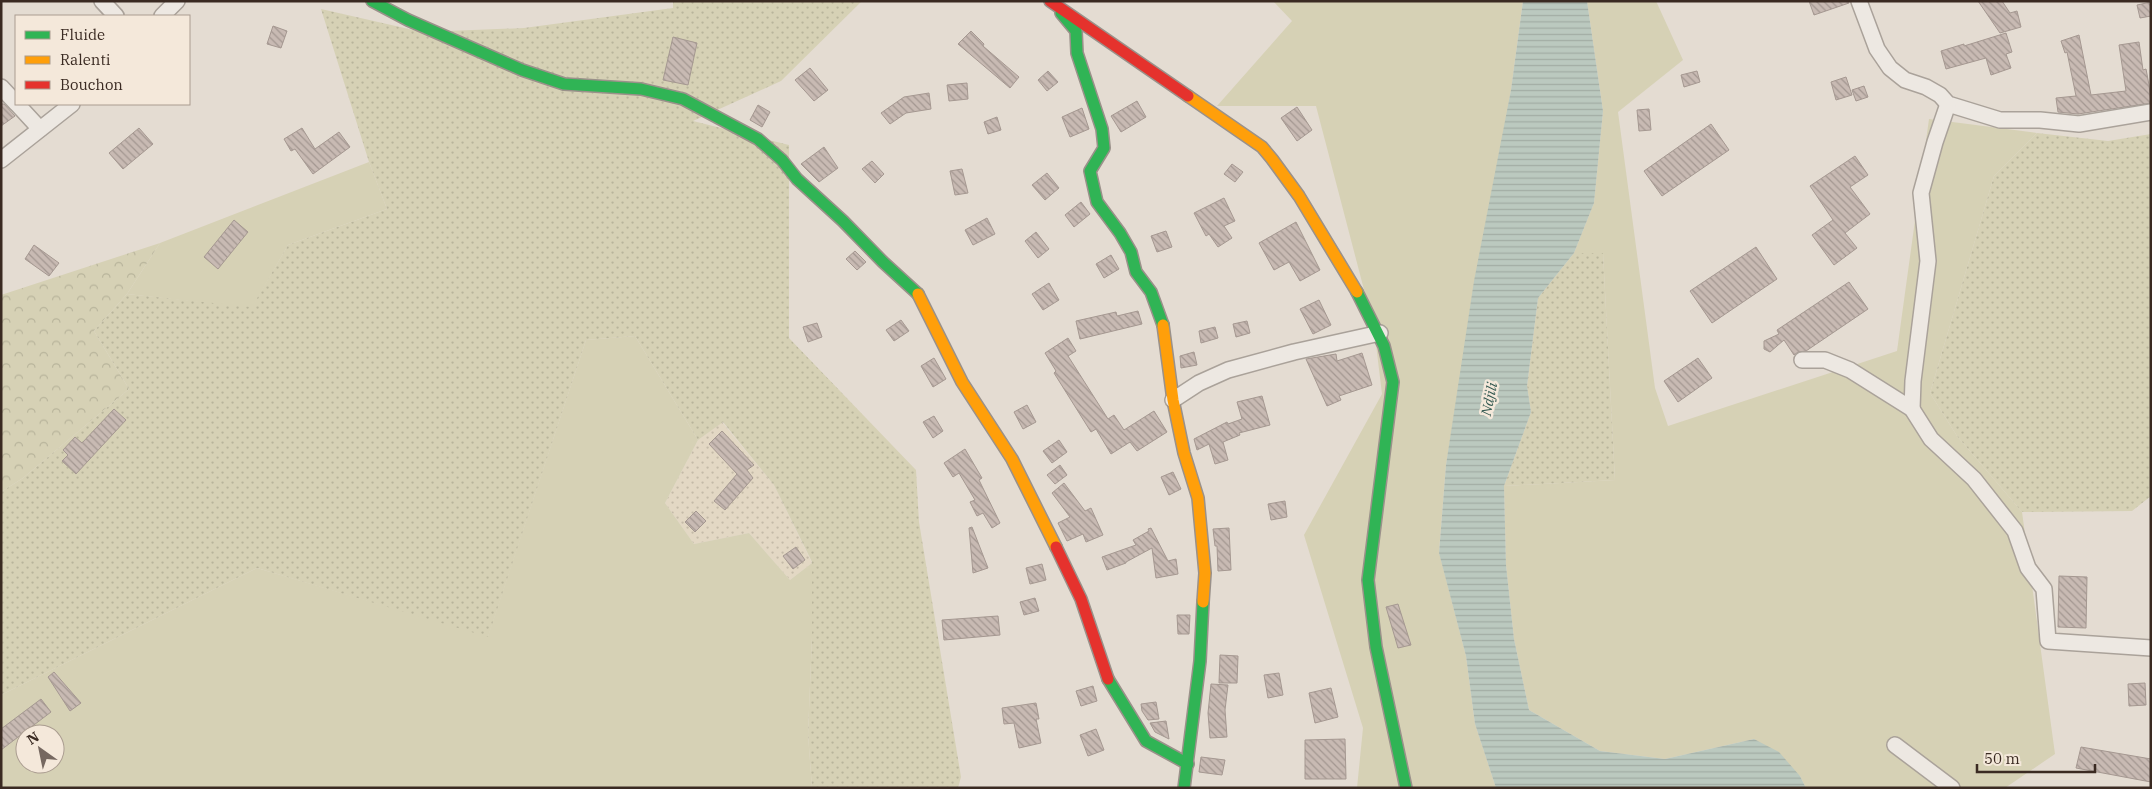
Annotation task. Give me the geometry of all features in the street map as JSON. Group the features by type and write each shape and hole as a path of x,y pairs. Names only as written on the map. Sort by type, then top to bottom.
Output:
{"street":[{"path":"102,1 115,15"},
{"path":"163,15 177,1"},
{"path":"372,1 408,20 530,73 564,84 641,89 683,99 758,139 782,160 797,178 883,262 920,294 962,382 1012,459 1036,505 1081,599 1109,683 1146,741 1188,764"},
{"path":"1049,1 1076,31 1077,53 1102,129 1104,148 1090,171 1097,202 1120,233 1131,252 1136,272 1151,292 1162,318 1173,400 1184,453 1198,498 1205,573 1200,661 1184,788"},
{"path":"1049,1 1262,147 1290,179 1380,333 1390,362 1393,382 1368,580 1376,647 1406,788"},
{"path":"1859,1 1877,49 1890,68 1904,80 1926,87 1940,95 1948,104 2000,120 2040,120 2079,124 2151,112"},
{"path":"1,86 15,101"},
{"path":"1912,409 1913,381 1928,261 1921,193 1948,104"},
{"path":"19,105 40,129"},
{"path":"1,160 71,105"},
{"path":"1173,400 1199,383 1228,370 1294,352 1380,333"},
{"path":"1802,360 1826,360 1850,370 1912,409 1931,439 1974,479 2015,531 2028,568 2044,589 2048,641 2151,648"},
{"path":"1895,745 1952,788"}],"shaded area":[{"path":"722,422 774,485 812,563 790,580 749,533 694,544 665,503 698,440"}],"green space":[{"path":"673,1 862,1 781,81 693,121 789,145 789,338 916,470 919,522 961,777 958,788 812,788 808,734 812,637 812,562 774,485 723,422 698,440 635,336 586,340 488,637 257,568 1,695 1,492 23,478 129,389 94,331 127,294 252,307 288,245 387,209 369,162 321,9 422,32 524,28 673,8"},
{"path":"1273,1 1523,1 1511,90 1446,465 1439,552 1466,656 1475,724 1496,788 1357,788 1363,728 1304,535 1382,394 1374,328 1316,106 1217,106 1292,21"},
{"path":"1587,1 1656,1 1683,60 1618,112 1655,388 1668,426 1897,351 1929,119 2037,133 1994,176 1930,393 1957,436 2022,512 2055,754 2005,788 1806,788 1800,776 1754,739 1665,759 1600,751 1529,710 1514,639 1506,565 1504,486 1615,480 1603,253 1574,253 1594,203 1603,111"},
{"path":"2037,133 2108,141 2151,134 2151,496 2132,511 2022,512 1957,436 1930,393 1994,176"},
{"path":"369,162 387,209 288,245 252,308 127,294 160,243"},
{"path":"160,243 127,294 94,331 129,389 23,478 1,492 1,295"},
{"path":"1574,253 1603,253 1615,480 1504,486 1531,412 1527,386 1538,298"},
{"path":"635,336 698,440 665,503 694,544 749,533 790,580 812,563 812,637 808,734 812,788 1,788 1,695 257,568 488,636 586,340"}],"water":[{"name":"Ndjili","path":"1523,1 1587,1 1603,111 1594,203 1574,253 1538,298 1527,386 1531,412 1504,486 1506,565 1514,639 1529,710 1600,751 1665,759 1754,739 1779,752 1800,776 1806,788 1496,788 1475,724 1466,656 1439,553 1446,465 1474,281 1511,90"}],"building":[{"path":"1809,1 1848,1 1849,3 1814,15"},
{"path":"1978,1 2002,1 2010,13 2017,11 2021,27 2000,33"},
{"path":"2151,2 2151,16 2140,18 2137,5"},
{"path":"273,26 287,31 281,48 267,44"},
{"path":"971,31 984,44 983,46 1019,77 1010,88 958,44"},
{"path":"2006,33 2012,52 2006,54 2011,68 1991,75 1986,58 1946,69 1941,51"},
{"path":"2079,35 2091,95 2126,91 2119,45 2139,42 2143,70 2146,69 2151,103 2078,114 2058,112 2056,98 2076,96 2067,52 2065,53 2061,41"},
{"path":"673,37 697,43 688,85 663,80"},
{"path":"810,68 828,90 814,101 795,80"},
{"path":"1048,71 1058,82 1047,91 1038,80"},
{"path":"1697,71 1700,82 1684,87 1681,75"},
{"path":"1846,77 1852,95 1836,100 1831,82"},
{"path":"967,83 968,99 949,101 947,85"},
{"path":"1864,86 1868,97 1856,101 1852,90"},
{"path":"929,93 931,109 906,113 890,124 881,113 904,97"},
{"path":"1137,101 1146,117 1121,132 1111,116"},
{"path":"1,104 4,104 15,116 1,126"},
{"path":"758,105 770,112 762,127 750,120"},
{"path":"1297,107 1312,130 1297,141 1281,118"},
{"path":"1082,108 1089,129 1070,137 1062,117"},
{"path":"1649,109 1651,130 1639,131 1637,110"},
{"path":"997,117 1001,130 988,134 984,122"},
{"path":"1711,124 1729,150 1662,196 1644,171"},
{"path":"139,128 153,144 123,169 109,153"},
{"path":"302,128 315,149 339,132 350,147 313,174 295,149 291,151 284,139"},
{"path":"824,147 838,168 819,182 801,164"},
{"path":"1855,156 1868,175 1850,187 1870,214 1845,233 1857,248 1834,265 1812,235 1833,220 1810,186"},
{"path":"872,161 884,174 875,183 862,169"},
{"path":"1232,164 1243,172 1235,182 1224,174"},
{"path":"962,169 968,193 955,195 950,171"},
{"path":"1047,173 1059,188 1045,200 1032,185"},
{"path":"1224,198 1235,221 1224,226 1232,238 1218,247 1209,234 1206,236 1194,213"},
{"path":"1081,202 1090,214 1074,227 1065,215"},
{"path":"987,218 995,234 973,245 965,230"},
{"path":"234,220 248,232 218,269 204,257"},
{"path":"1296,222 1320,270 1300,281 1289,262 1274,270 1259,243"},
{"path":"1166,231 1172,247 1157,252 1151,236"},
{"path":"1036,232 1049,249 1038,258 1025,241"},
{"path":"34,245 59,263 49,276 25,259"},
{"path":"1756,247 1777,279 1712,323 1690,291"},
{"path":"855,251 866,262 857,270 846,259"},
{"path":"1111,255 1119,269 1104,278 1096,264"},
{"path":"1849,282 1868,309 1806,351 1798,352 1794,355 1784,340 1770,352 1764,349 1764,341 1779,334 1777,330"},
{"path":"1049,283 1059,300 1043,310 1032,294"},
{"path":"1319,300 1331,325 1313,334 1300,309"},
{"path":"1138,311 1142,324 1080,339 1076,321 1116,312 1117,316"},
{"path":"901,320 909,331 894,341 886,330"},
{"path":"1247,321 1250,333 1236,337 1233,324"},
{"path":"817,323 822,337 808,342 803,327"},
{"path":"1215,327 1218,338 1201,343 1199,331"},
{"path":"1068,338 1076,351 1068,356 1108,419 1114,415 1124,430 1154,411 1167,432 1137,451 1130,442 1111,454 1096,429 1091,432 1054,373 1056,371 1045,353"},
{"path":"1194,352 1197,365 1181,368 1180,356"},
{"path":"1362,353 1372,385 1339,396 1341,400 1327,406 1306,359 1336,354 1337,361"},
{"path":"934,358 946,379 933,387 921,366"},
{"path":"1698,358 1712,378 1678,402 1664,381"},
{"path":"1262,396 1270,425 1239,433 1240,435 1223,442 1228,460 1215,464 1209,444 1197,450 1194,439 1227,422 1228,424 1242,419 1237,402"},
{"path":"1027,405 1036,422 1023,429 1014,412"},
{"path":"114,409 126,420 76,474 62,461 68,455 63,450 75,437 82,443"},
{"path":"934,416 943,431 933,438 923,422"},
{"path":"722,431 754,465 747,470 753,478 725,510 714,501 737,474 709,444"},
{"path":"1059,440 1067,452 1052,463 1043,451"},
{"path":"965,449 982,478 979,480 1000,523 992,528 983,513 977,516 970,502 975,500 959,473 953,477 944,463"},
{"path":"1060,465 1067,475 1055,484 1047,475"},
{"path":"1173,472 1181,489 1169,495 1161,477"},
{"path":"1064,483 1085,511 1091,508 1103,535 1086,542 1083,534 1067,541 1058,523 1070,517 1052,493"},
{"path":"1285,501 1287,517 1271,520 1268,504"},
{"path":"696,511 706,521 695,532 685,522"},
{"path":"972,527 988,568 973,573 969,528"},
{"path":"1151,528 1168,561 1176,559 1178,574 1156,578 1152,548 1126,563 1107,570 1102,557 1136,545 1133,540"},
{"path":"1229,528 1231,570 1218,571 1217,546 1215,546 1213,529"},
{"path":"796,547 805,560 793,569 783,556"},
{"path":"1042,564 1046,580 1030,584 1026,568"},
{"path":"2059,576 2087,577 2086,628 2058,627"},
{"path":"1035,598 1039,611 1024,615 1020,602"},
{"path":"1398,604 1411,645 1398,648 1386,607"},
{"path":"1177,615 1190,615 1189,634 1178,634"},
{"path":"998,616 1000,635 944,640 942,620"},
{"path":"1220,655 1238,656 1237,683 1219,683"},
{"path":"54,672 81,703 70,711 48,677"},
{"path":"1279,673 1283,695 1268,698 1264,675"},
{"path":"2145,683 2146,705 2129,706 2128,684"},
{"path":"1211,684 1228,685 1225,710 1227,737 1210,738 1208,713"},
{"path":"1093,686 1097,701 1081,706 1076,691"},
{"path":"1331,688 1338,717 1315,723 1309,693"},
{"path":"41,699 51,712 35,724 15,724 15,739 1,750 1,729"},
{"path":"1156,702 1159,719 1148,720 1142,711 1141,704"},
{"path":"1036,703 1039,719 1036,719 1041,743 1019,748 1014,723 1004,724 1002,708"},
{"path":"1166,721 1169,739 1155,732 1150,723"},
{"path":"1096,729 1104,750 1088,756 1080,735"},
{"path":"1345,739 1346,779 1305,779 1305,740"},
{"path":"2081,747 2151,759 2151,782 2076,768"},
{"path":"1201,757 1225,760 1222,775 1199,772"}],"traffic: fast":[{"path":"372,1 408,20 522,70 564,84 641,89 683,99 758,139 782,160 797,179 918,294"},
{"path":"1061,13 1076,31 1077,53 1102,129 1104,148 1090,171 1097,202 1120,233 1131,252 1136,272 1151,292 1163,325"},
{"path":"1357,292 1384,346 1393,382 1368,580 1376,647 1406,788"},
{"path":"1184,788 1200,661 1203,602"},
{"path":"1108,679 1146,741 1188,764"}],"traffic: slow":[{"path":"1188,96 1262,147 1299,196 1357,292"},
{"path":"918,294 962,382 1012,459 1056,547"},
{"path":"1163,325 1173,400 1184,453 1198,498 1205,573 1203,602"}],"traffic: jam":[{"path":"1050,1 1188,96"},
{"path":"1056,547 1081,599 1108,679"}]}
